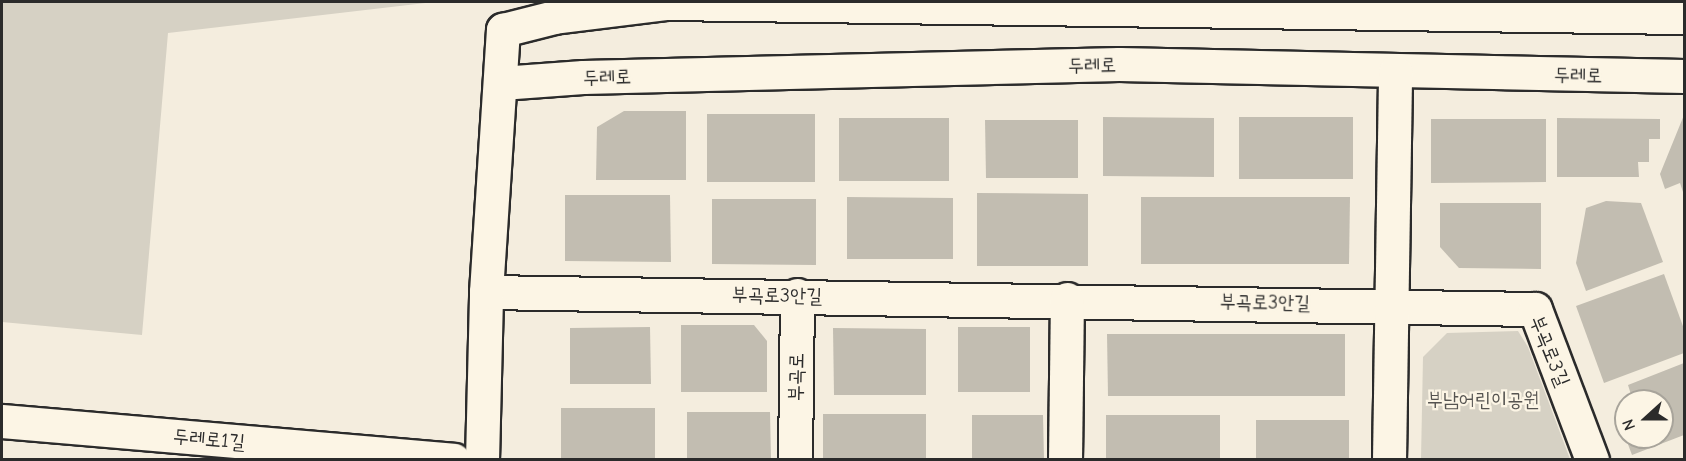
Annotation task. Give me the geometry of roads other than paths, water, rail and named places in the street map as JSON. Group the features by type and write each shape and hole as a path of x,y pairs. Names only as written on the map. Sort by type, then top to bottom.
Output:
{"street":[{"path":"482,459 486,292 503,30 554,17 668,3 1684,16"},
{"name":"두레로","path":"501,83 583,77 1119,64 1395,72 1684,76"},
{"path":"1389,459 1395,72"},
{"name":"부곡로3안길","path":"486,292 1390,304"},
{"name":"부곡로","path":"795,459 797,296"},
{"path":"1065,459 1067,299"},
{"name":"부곡로3길","path":"1390,304 1535,309 1592,459"},
{"name":"두레로1길","path":"2,421 453,459"}],"park label":[{"name":"부남어린이공원","path":"1483,399"}]}
